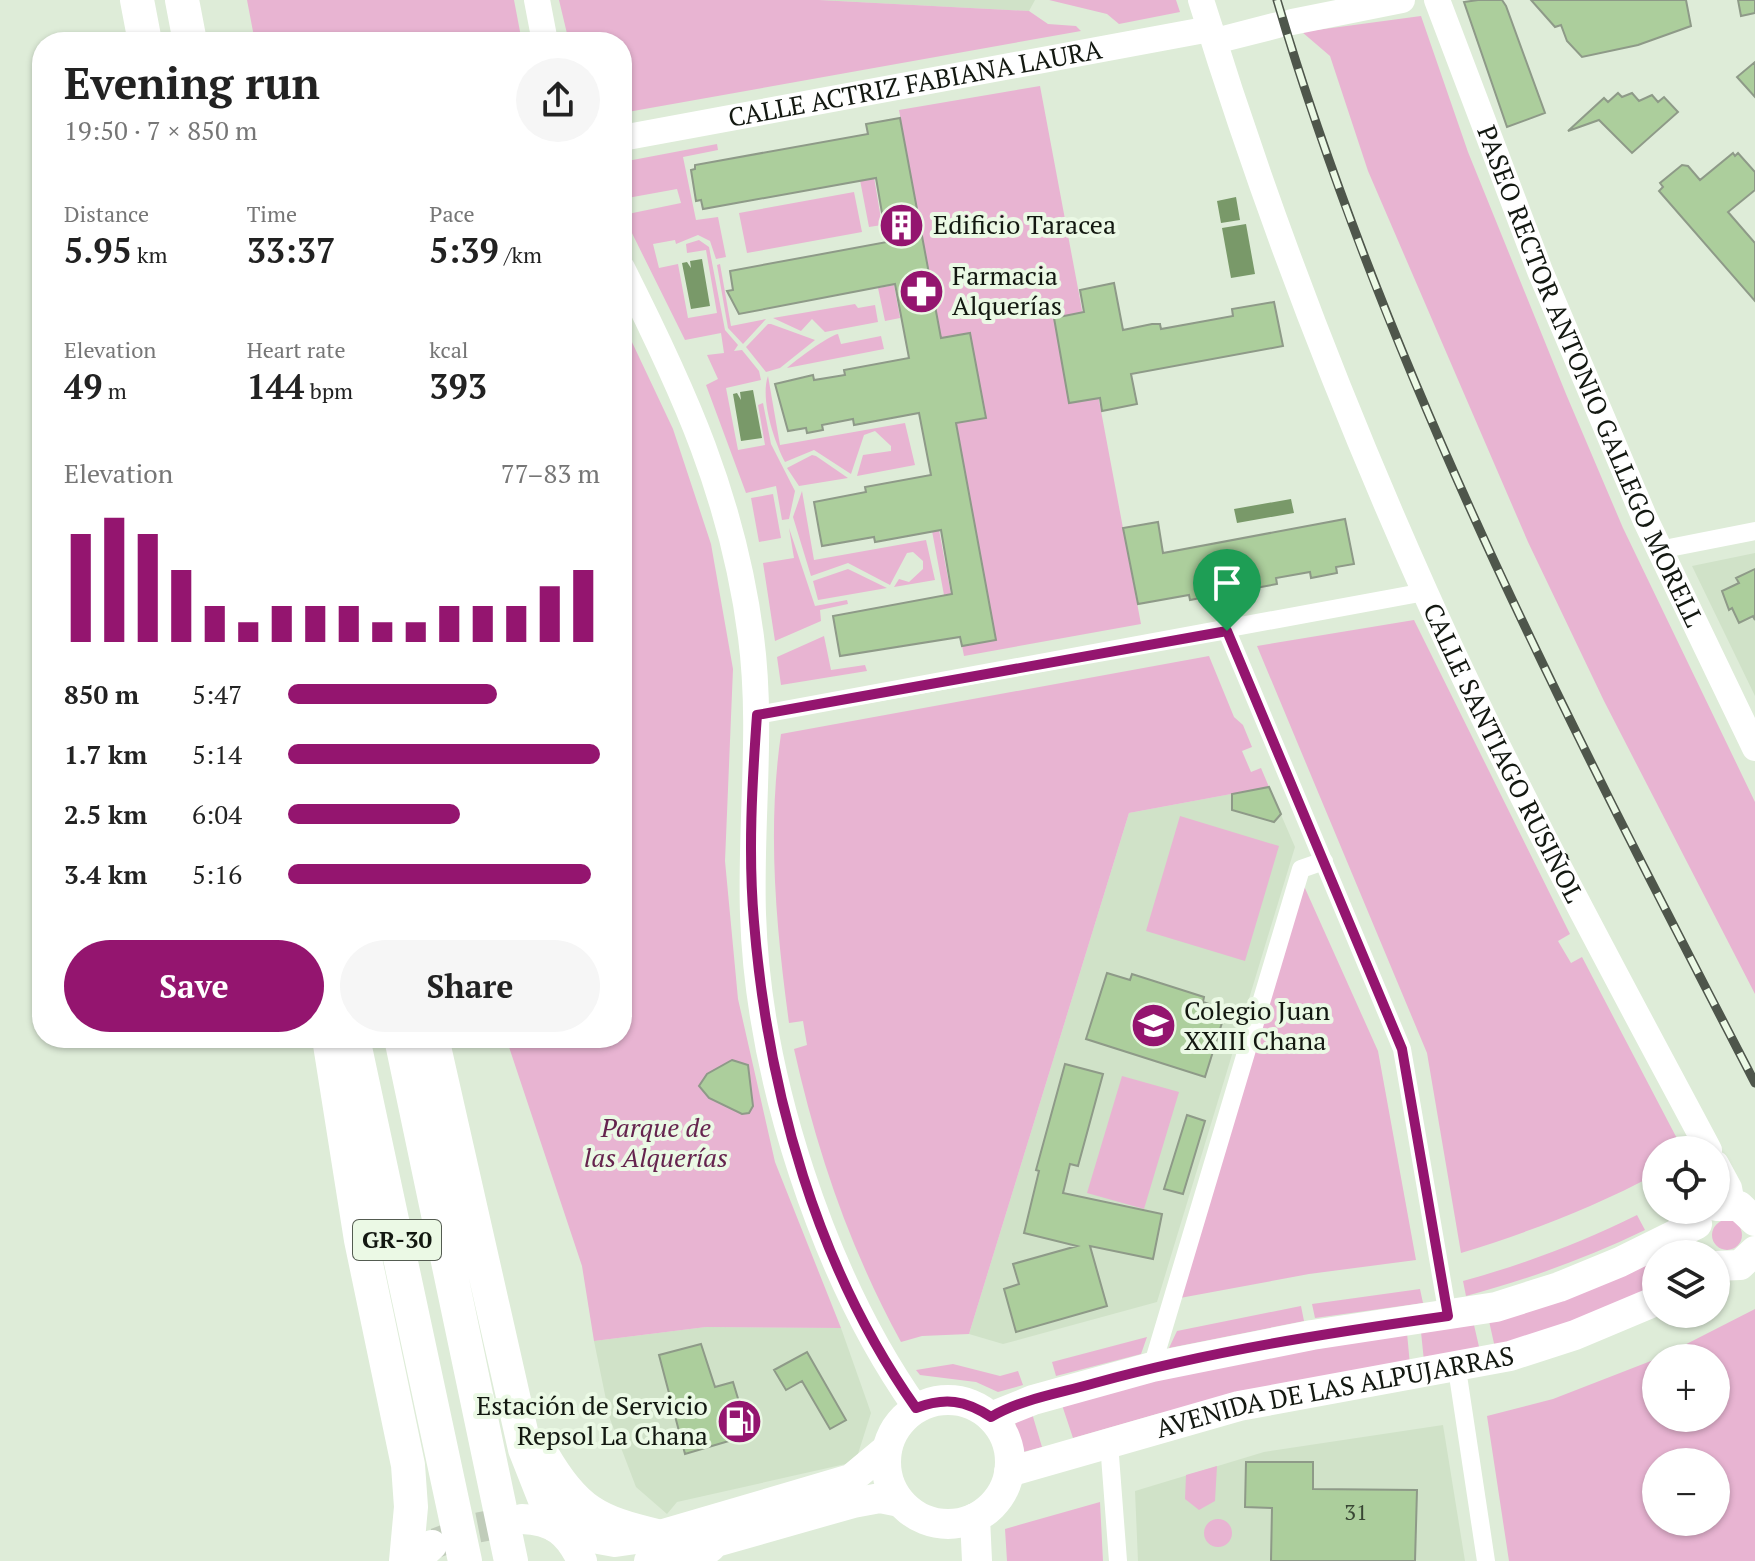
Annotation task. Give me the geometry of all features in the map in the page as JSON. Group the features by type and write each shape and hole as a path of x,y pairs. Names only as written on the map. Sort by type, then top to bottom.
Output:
{"highway":[{"path":"137,0 143,32"},
{"path":"182,0 188,32"},
{"path":"331,1048 361,1240 408,1465 418,1556"},
{"name":"GR-30","path":"355,1048 465,1561"},
{"name":"GR-30","path":"403,1048 511,1561"},
{"path":"434,1048 525,1449 547,1525"},
{"path":"508,1375 543,1457 561,1486 579,1507 653,1549"}],"main road":[{"name":"AVENIDA DE LAS ALPUJARRAS","path":"991,1417 1033,1400 1152,1367 1312,1335 1496,1307 1559,1287 1695,1224"},
{"path":"1698,1240 1713,1224"},
{"path":"1730,1265 1740,1265 1755,1253"},
{"name":"AVENIDA DE LAS ALPUJARRAS","path":"1009,1472 1239,1406 1457,1369 1575,1335 1642,1307"},
{"path":"653,1549 851,1479 887,1449 900,1422 916,1408 934,1401 954,1400 973,1405 991,1417 1004,1435 1010,1454 1009,1472 995,1503 975,1518 956,1524 938,1524 919,1518 900,1502 888,1479 887,1449"},
{"path":"547,1525 615,1542 697,1553 853,1503 880,1498 900,1502"},
{"path":"975,1518 977,1561"},
{"path":"547,1525 582,1561"}],"street":[{"path":"537,0 543,32"},
{"name":"CALLE SANTIAGO RUSIÑOL","path":"1201,0 1218,34 1310,268 1325,320 1321,344 1425,592 1515,779 1702,1136"},
{"name":"CALLE SANTIAGO RUSIÑOL","path":"1215,0 1218,34"},
{"name":"CALLE ACTRIZ FABIANA LAURA","path":"632,136 1285,24 1402,0"},
{"name":"PASEO RECTOR ANTONIO GALLEGO MORELL","path":"1437,0 1540,271 1659,550 1755,748"},
{"path":"632,288 671,364 717,478 742,577 752,639 757,715 751,832 753,919 762,999 775,1071 796,1151 821,1225 855,1304 894,1377 916,1408"},
{"path":"1659,550 1755,531"},
{"path":"757,715 1227,631 1425,592"},
{"path":"1227,631 1402,1049 1448,1316"},
{"path":"1152,1367 1301,869 1324,861"},
{"path":"1457,1369 1486,1561"},
{"path":"1109,1443 1118,1561"}],"shaded area":[{"path":"819,0 1035,0 1029,11"},
{"path":"1236,197 1240,220 1221,223 1217,201"},
{"path":"1246,224 1255,274 1231,278 1222,228"},
{"path":"702,259 710,306 691,309 682,263 687,262 691,268 690,261"},
{"path":"753,390 762,438 741,441 733,394 737,393 741,400 740,392"},
{"path":"1291,499 1294,513 1237,523 1234,509"},
{"path":"1755,553 1755,696 1692,566"},
{"name":"Colegio Juan XXIII Chana","path":"1269,787 1295,847 1157,1302 1003,1344 969,1334 1129,813"},
{"name":"Estación de Servicio Repsol La Chana","path":"706,1327 841,1328 871,1413 857,1457 850,1463 677,1502 667,1514 636,1487 610,1419 594,1341"},
{"path":"1443,1425 1465,1561 1138,1561 1135,1491 1264,1452"}],"green space":[{"path":"247,0 514,0 520,32 253,32"},
{"path":"559,0 819,0 1029,11 1048,24 1076,26 1081,31 632,111 632,32 567,32"},
{"path":"1049,0 1176,0 1180,12 1119,24 1107,14"},
{"path":"1421,16 1468,152 1566,394 1623,528 1755,802 1755,994 1604,701 1528,542 1368,171 1330,56 1302,32"},
{"path":"1040,86 1141,624 964,656 962,646 996,640 899,110"},
{"path":"717,144 718,150 683,157 696,220 718,217 726,257 716,259 710,241 698,235 676,244 675,240 653,244 659,268 678,264 688,318 717,313 706,250 687,253 686,244 699,240 709,247 725,330 738,345 734,351 742,350 759,371 761,380 726,388 738,450 765,445 758,405 763,403 771,444 795,491 789,519 782,520 776,486 746,493 706,385 718,379 707,355 724,353 721,333 685,340 632,233 632,213 681,203 677,189 632,197 632,160"},
{"path":"874,177 882,225 869,227 860,180"},
{"path":"854,192 862,232 747,253 739,213"},
{"path":"720,264 731,326 766,319 743,344 728,328 717,265"},
{"path":"894,285 900,318 885,321 878,288"},
{"path":"855,304 858,308 875,305 878,322 825,332 812,319 801,331 773,318"},
{"path":"768,324 815,340 780,368 766,372 746,347"},
{"path":"838,334 841,344 881,336 884,349 787,368 820,344"},
{"name":"Parque de las Alquerías","path":"632,342 673,429 711,544 733,669 725,861 738,999 775,1162 841,1328 706,1327 594,1341 582,1266 509,1048 632,1048"},
{"path":"768,376 780,445 905,423 915,465 857,476 863,455 891,451 891,446 875,431 864,435 851,474 814,450 785,462 767,407"},
{"path":"812,455 848,478 799,486 787,468"},
{"path":"802,491 814,560 926,540 935,580 894,587 899,579 909,582 923,569 923,561 913,552 907,553 890,585 848,563 811,576 793,517"},
{"path":"773,494 781,538 759,542 751,498"},
{"path":"789,528 815,606 847,600 848,604 820,610 821,621 775,641 763,563 794,558"},
{"path":"939,530 951,594 944,595 932,531"},
{"path":"848,569 887,588 818,600 813,581"},
{"path":"1414,620 1570,934 1558,941 1571,963 1582,957 1676,1136 1642,1136 1642,1181 1536,1228 1461,1253 1427,1053 1257,646"},
{"path":"824,636 831,670 865,665 867,671 781,685 777,657"},
{"path":"1209,656 1234,717 1243,725 1252,747 1242,751 1251,772 1261,768 1269,787 1129,813 969,1334 922,1336 901,1342 866,1271 837,1199 813,1125 794,1049 807,1045 803,1021 789,1023 780,951 774,842 781,734"},
{"path":"1180,816 1279,846 1245,961 1146,931"},
{"path":"1304,886 1378,1051 1416,1260 1309,1274 1180,1298"},
{"path":"1122,1076 1179,1092 1144,1209 1087,1193"},
{"path":"1637,1215 1645,1230 1557,1267 1466,1296 1463,1281 1552,1252"},
{"path":"1733,1221 1741,1229 1741,1241 1733,1249 1730,1250 1730,1240 1713,1240 1713,1229 1718,1224"},
{"path":"1642,1263 1642,1294 1624,1303 1495,1348 1489,1321"},
{"path":"1420,1289 1423,1303 1315,1318 1312,1304"},
{"path":"1301,1306 1304,1321 1169,1348 1177,1331"},
{"path":"1755,1309 1755,1561 1509,1561 1487,1416 1553,1399 1642,1364 1642,1432 1730,1432 1730,1344 1686,1344 1718,1328 1730,1328 1730,1322"},
{"path":"1474,1325 1480,1351 1424,1361 1421,1332"},
{"path":"1407,1333 1410,1365 1157,1414 1073,1438 1061,1402 1158,1377"},
{"path":"1147,1337 1141,1354 1056,1376 1052,1362"},
{"path":"953,1364 1000,1376 1018,1371 1023,1385 998,1392 976,1382 920,1375 916,1370"},
{"path":"1031,1410 1042,1447 1023,1452 1013,1415"},
{"path":"1217,1466 1215,1501 1199,1510 1185,1499 1186,1475"},
{"path":"1100,1502 1103,1561 1007,1561 1005,1529"},
{"path":"1218,1519 1228,1523 1232,1533 1228,1543 1218,1547 1208,1543 1204,1533 1208,1523"}],"building":[{"path":"1502,0 1506,6 1545,113 1507,127 1464,2"},
{"path":"1531,0 1686,0 1691,26 1638,45 1582,57 1567,41 1561,25 1555,27"},
{"path":"1738,0 1755,0 1755,13 1741,16"},
{"path":"1755,62 1755,97 1737,77"},
{"path":"1618,93 1622,97 1632,93 1639,101 1652,95 1658,102 1664,97 1678,112 1632,153 1599,120 1568,131 1604,98 1608,102"},
{"path":"900,118 941,338 970,333 986,418 956,423 996,640 962,646 960,637 840,656 833,616 952,594 941,530 875,542 874,537 822,546 819,530 814,502 866,492 865,487 931,475 919,413 854,425 853,419 822,425 823,430 807,433 806,428 788,431 775,384 813,375 814,380 845,375 844,370 909,358 895,284 739,314 727,291 733,290 730,271 887,242 876,178 703,209 701,200 696,201 691,170 695,169 695,165 868,134 866,124"},
{"path":"1733,153 1735,156 1738,153 1755,172 1755,190 1728,212 1755,243 1755,301 1659,191 1663,187 1660,183 1682,165 1688,166 1700,180"},
{"path":"1114,283 1123,330 1152,324 1160,324 1161,329 1233,316 1232,309 1274,302 1283,346 1131,374 1137,404 1102,411 1100,398 1069,403 1054,318 1084,312 1080,290"},
{"path":"1345,519 1354,564 1336,567 1337,573 1311,578 1310,572 1276,578 1277,584 1250,589 1249,583 1216,589 1216,595 1190,600 1189,595 1138,604 1123,528 1158,522 1163,553"},
{"path":"1755,569 1755,620 1753,616 1739,623 1732,608 1729,610 1722,591 1739,583 1736,578"},
{"path":"1269,787 1281,814 1274,822 1232,810 1232,794"},
{"path":"1107,973 1130,980 1132,974 1204,997 1203,1002 1226,1010 1205,1077 1086,1039"},
{"path":"732,1060 748,1065 753,1106 749,1113 742,1114 709,1098 699,1086 707,1074"},
{"path":"1065,1064 1103,1074 1078,1166 1070,1164 1063,1193 1162,1214 1153,1259 1090,1246 1107,1306 1016,1332 1004,1289 1019,1284 1013,1264 1077,1246 1024,1233 1039,1171 1036,1170"},
{"path":"1187,1115 1205,1121 1183,1194 1164,1189"},
{"path":"701,1344 715,1387 733,1382 749,1435 685,1454 659,1355"},
{"path":"807,1352 846,1420 830,1429 802,1381 786,1390 774,1370"},
{"path":"1246,1462 1313,1462 1313,1489 1417,1490 1415,1561 1271,1561 1272,1508 1245,1507"}],"tunnel":[{"path":"436,1543 476,1528 522,1519"}],"railway":[{"path":"1277,0 1322,141 1373,280 1430,417 1554,686 1755,1083"}],"place":[{"name":"Edificio Taracea","path":"902,225"},
{"name":"Farmacia Alquerías","path":"921,291"},
{"name":"Colegio Juan XXIII Chana","path":"1153,1026"},
{"name":"Estación de Servicio Repsol La Chana","path":"739,1421"}],"route":[{"path":"1227,631 1402,1049 1448,1316 1312,1335 1152,1367 1033,1400 991,1417 973,1405 954,1400 934,1401 916,1408 894,1377 855,1304 821,1225 796,1151 775,1071 762,999 753,919 751,832 757,715 1227,631"}]}
